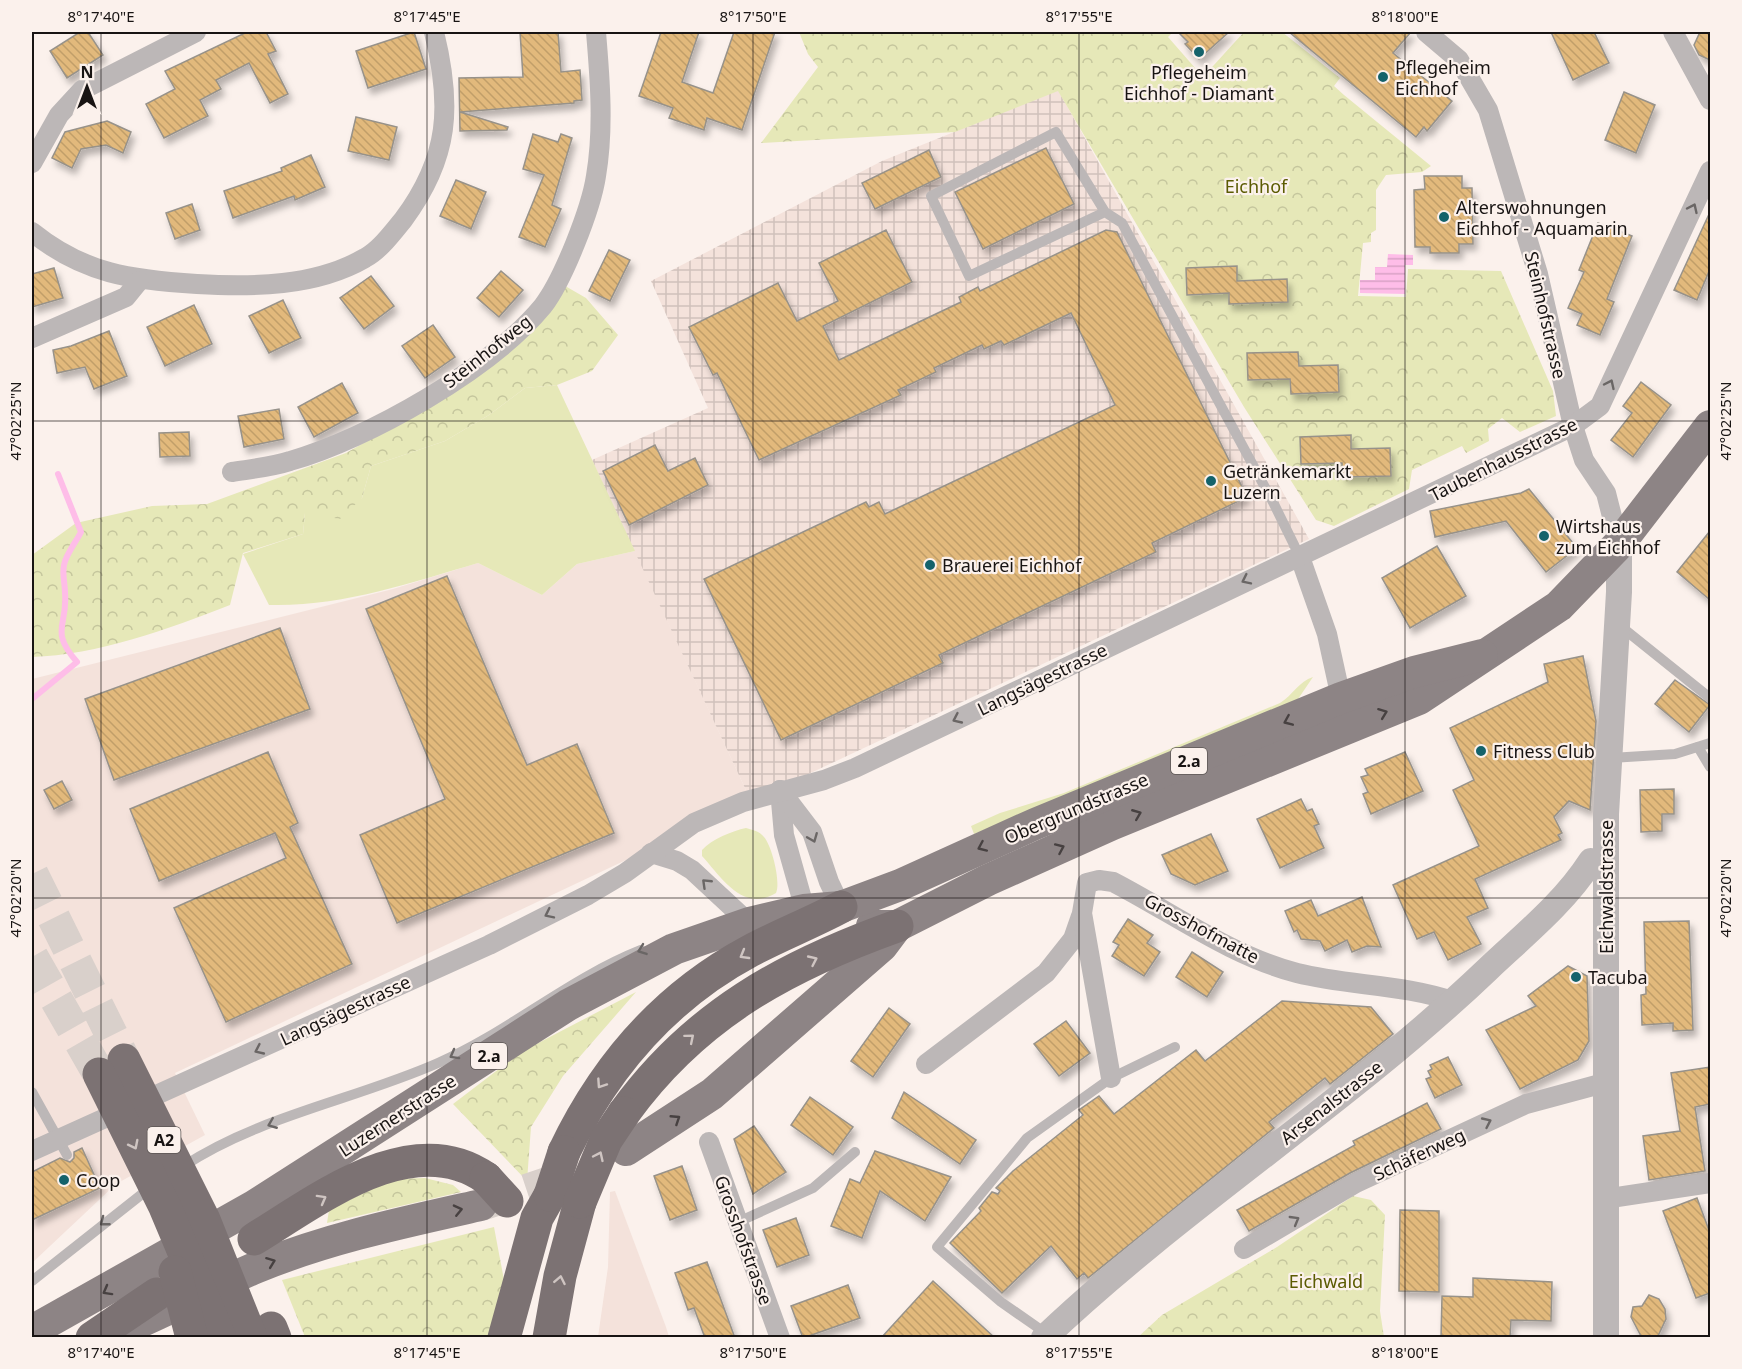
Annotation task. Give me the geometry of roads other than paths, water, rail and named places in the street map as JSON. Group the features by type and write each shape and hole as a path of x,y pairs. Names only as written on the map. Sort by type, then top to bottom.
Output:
{"highway":[{"path":"516,1338 523,1288 525,1211 564,1152 580,1118 620,1057 672,1004 801,920 841,908"},
{"path":"525,1211 606,1140 648,1080 676,1051 735,1004 787,972 847,944 897,926"},
{"name":"A2","path":"111,1067 204,1220 253,1335 165,1208 111,1067"},
{"path":"254,1239 360,1178 400,1162 441,1159 473,1169 525,1211 560,1276 549,1338"},
{"path":"165,1208 179,1293 192,1338"},
{"path":"504,1338 523,1288"},
{"path":"92,1338 157,1294"}],"main road":[{"name":"Obergrundstrasse","path":"897,926 988,880 1113,824 1419,699 1482,655 1537,623 1560,606 1619,544 1710,426"},
{"name":"Obergrundstrasse","path":"841,908 900,885 1035,824 1341,698 1414,672 1482,655"},
{"path":"841,908 855,921 865,925 897,926"},
{"name":"Luzernerstrasse","path":"32,1331 254,1206 568,1005 644,963 700,938 749,923 801,920"},
{"name":"2.a","path":"626,1150 712,1094 882,946 897,926"},
{"path":"103,1338 152,1319 255,1269 298,1252 362,1232 525,1211"}],"street":[{"path":"32,163 59,115 82,90 196,32"},
{"path":"32,232 86,266 139,281 226,286 282,284 329,274 366,258 391,235 420,197 442,145 446,97 434,32"},
{"name":"Steinhofweg","path":"232,472 290,462 360,436 428,397 474,366 517,332 544,304 576,243 596,177 601,88 596,32"},
{"name":"Steinhofstrasse","path":"1426,32 1459,60 1488,110 1538,274 1573,426 1584,460 1606,493 1619,544"},
{"path":"1673,32 1710,100"},
{"name":"Taubenhausstrasse","path":"1300,557 1573,426 1600,406 1710,171"},
{"path":"32,338 126,297 139,281"},
{"name":"Eichwaldstrasse","path":"1606,1338 1605,863 1619,544"},
{"path":"1300,557 1327,634 1341,698 1340,716 1329,735"},
{"name":"Langsägestrasse","path":"32,1151 62,1147 197,1079 489,945 601,887 694,823 743,802 780,790 824,780 855,768 1262,572 1300,557"},
{"path":"780,790 812,832 829,882 841,908"},
{"path":"780,790 784,835 796,873 801,920"},
{"path":"651,853 677,861 692,870 749,923"},
{"name":"Arsenalstrasse","path":"1046,1336 1137,1255 1455,1002 1570,891 1591,861 1605,863"},
{"name":"Grosshofmatte","path":"926,1064 1046,973 1073,939 1082,913 1087,883 1100,880 1113,882 1238,950 1296,973 1412,989 1455,1002"},
{"name":"Grosshofmatte","path":"1082,913 1111,1078"},
{"name":"Schäferweg","path":"1244,1249 1356,1184 1526,1104 1604,1083"},
{"name":"Grosshofstrasse","path":"709,1142 780,1338"},
{"path":"1604,1199 1710,1183"}],"lane":[{"path":"1105,212 969,276 931,196 1056,132 1105,212 1122,223 1273,502 1300,557"},
{"path":"1617,623 1710,698"},
{"path":"1611,758 1675,754 1710,743"},
{"path":"1698,747 1710,767"},
{"path":"32,1281 135,1198 194,1159 300,1112 440,1063 573,984 625,957 651,947 700,938"},
{"path":"1046,1336 1001,1302 937,1247 1028,1138 1111,1078 1175,1047"},
{"path":"32,1092 62,1147"},
{"path":"738,1222 813,1188 855,1152"}],"waterway":[{"path":"32,699 77,662 62,635 65,604 63,572 67,557 81,532 58,474"}],"tunnel":[{"path":"32,874 124,1060"},
{"path":"32,957 99,1074"},
{"path":"481,1205 574,1174"}],"place":[{"name":"Pflegeheim Eichhof - Diamant","path":"1199,52"},
{"name":"Pflegeheim Eichhof","path":"1383,77"},
{"name":"Alterswohnungen Eichhof - Aquamarin","path":"1444,217"},
{"name":"Getränkemarkt Luzern","path":"1211,481"},
{"name":"Wirtshaus zum Eichhof","path":"1544,536"},
{"name":"Brauerei Eichhof","path":"930,565"},
{"name":"Fitness Club","path":"1481,751"},
{"name":"Tacuba","path":"1576,977"},
{"name":"Coop","path":"64,1180"}],"park label":[{"name":"Eichhof","path":"1256,186"},
{"name":"Eichwald","path":"1326,1281"}]}
